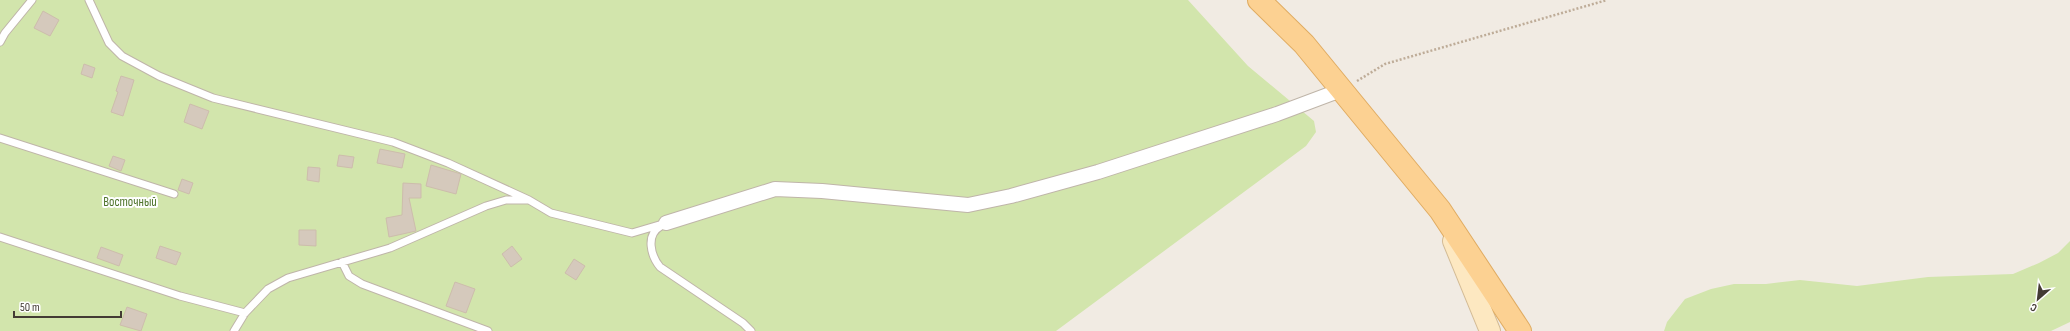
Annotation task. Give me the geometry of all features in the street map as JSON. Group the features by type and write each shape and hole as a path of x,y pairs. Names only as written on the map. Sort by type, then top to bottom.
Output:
{"main road":[{"path":"1258,0 1304,44 1440,210 1520,331"}],"street":[{"path":"666,223 775,189 822,191 968,204 1004,198 1098,172 1277,114 1341,90"},
{"path":"1440,210 1490,331"}],"lane":[{"path":"0,42 2,31 32,0"},
{"path":"89,0 109,43 122,56 159,76 213,98 393,142 448,163 529,200 551,213 632,233 666,223"},
{"path":"0,138 174,194"},
{"path":"234,331 245,314 268,289 288,278 390,248 486,206 506,200 529,200"},
{"path":"666,223 657,228 651,238 654,259 660,267 743,323 751,331"},
{"path":"0,237 180,296 245,314"},
{"path":"342,262 349,276 362,284 488,331"}],"path":[{"path":"1341,90 1384,64 1607,0"}],"green space":[{"name":"Восточный","path":"0,0 1188,0 1248,66 1314,121 1316,132 1306,146 1056,331 0,331"},
{"path":"2070,241 2070,322 2051,331 1664,331 1667,322 1685,299 1711,289 1734,284 1766,284 1800,280 1857,286 1928,277 2013,274 2058,253"}],"building":[{"path":"43,11 59,20 50,36 34,28"},
{"path":"84,64 95,68 92,78 81,74"},
{"path":"121,76 134,80 123,116 111,112 118,92 116,91"},
{"path":"190,104 209,111 202,129 184,122"},
{"path":"380,149 405,154 402,168 377,163"},
{"path":"339,155 354,157 352,168 337,166"},
{"path":"113,156 125,160 121,171 109,166"},
{"path":"431,165 461,174 456,194 426,186"},
{"path":"308,167 320,168 319,182 307,180"},
{"path":"182,179 193,183 189,194 178,190"},
{"path":"403,183 421,184 421,198 409,198 416,231 389,237 386,218 402,215"},
{"path":"299,230 316,230 316,246 299,245"},
{"path":"160,246 181,253 176,265 156,258"},
{"path":"512,246 522,259 511,267 502,254"},
{"path":"101,247 123,255 119,266 97,258"},
{"path":"574,259 585,266 576,280 565,273"},
{"path":"455,282 475,289 466,313 446,306"},
{"path":"127,307 147,314 141,331 120,325"}]}
